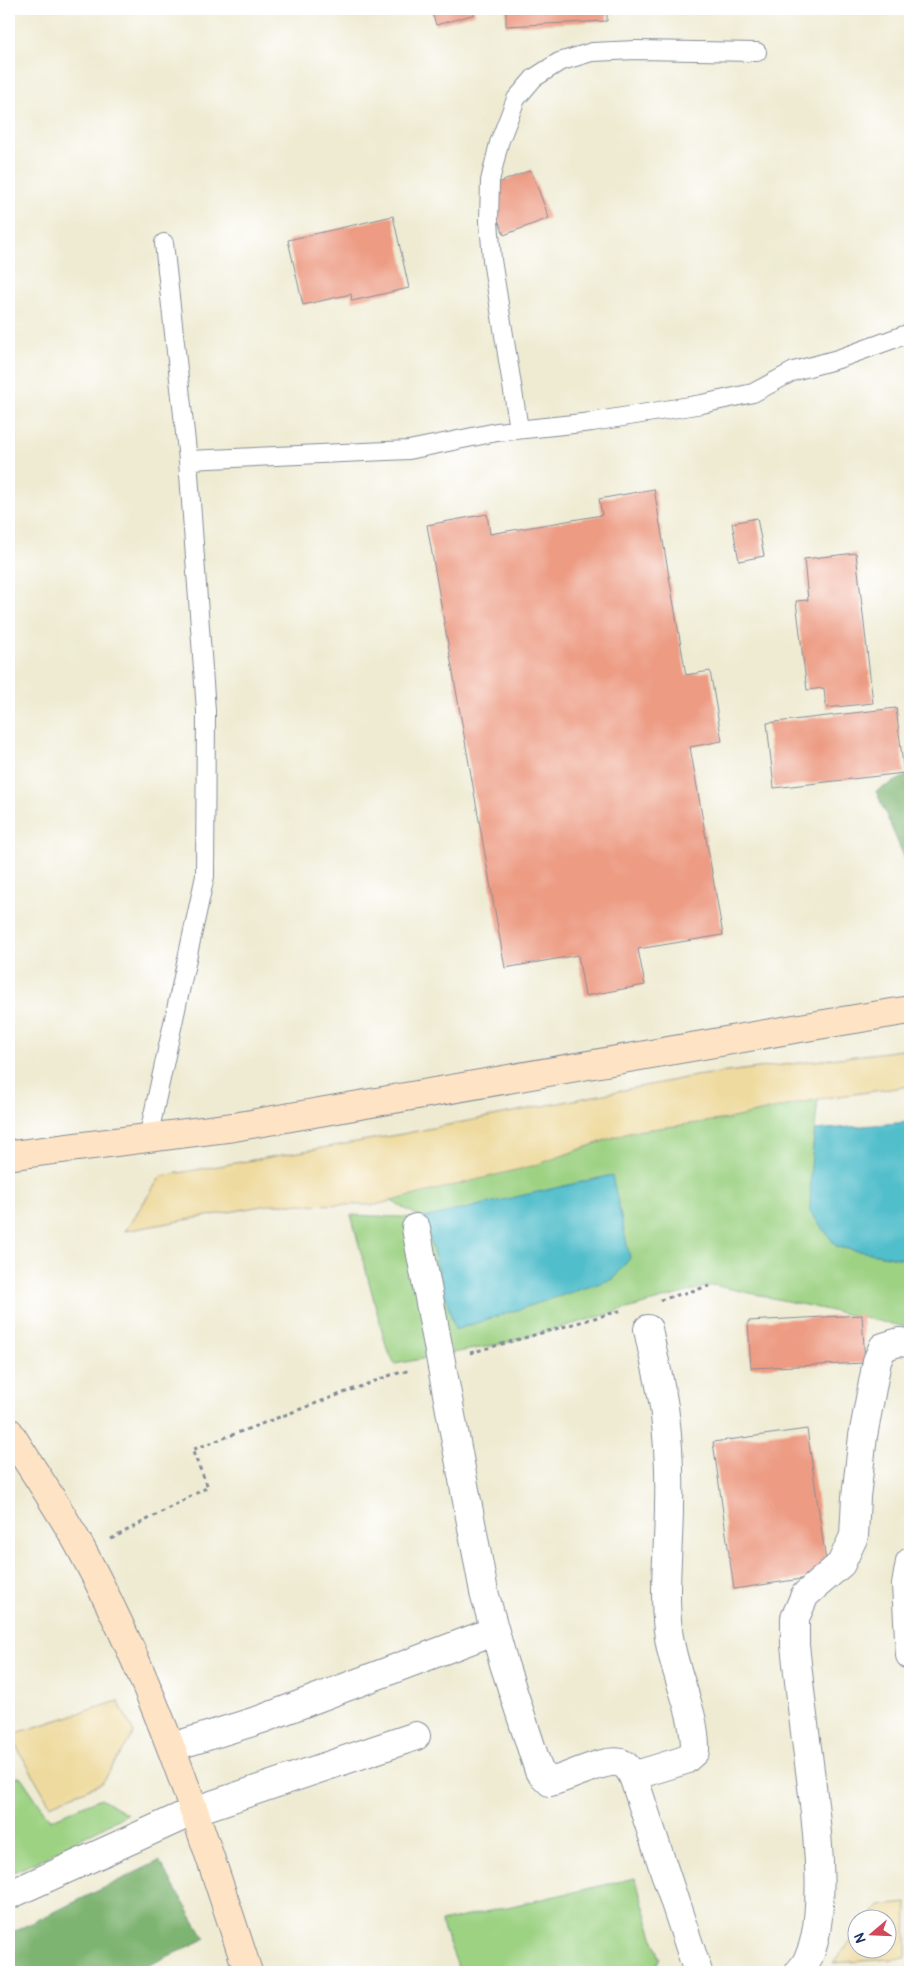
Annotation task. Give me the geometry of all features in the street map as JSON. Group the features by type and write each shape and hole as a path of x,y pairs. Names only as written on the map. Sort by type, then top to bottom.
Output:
{"street":[{"path":"9,1153 13,1155 234,1127 774,1032 910,1010"},
{"path":"416,1228 484,1592 504,1664 539,1771 550,1782 615,1761 625,1764 633,1776 698,1972"},
{"path":"633,1776 686,1760 695,1751 696,1735 673,1657 668,1632 665,1596 670,1505 669,1476 664,1407 648,1329"},
{"path":"799,1972 804,1967 812,1946 818,1921 820,1863 795,1645 794,1618 805,1595 840,1564 854,1536 856,1497 863,1436 877,1361 883,1347 899,1342 910,1343"},
{"path":"9,1432 84,1553 125,1638 172,1747 248,1972"},
{"path":"910,1562 906,1585 910,1655"},
{"path":"172,1747 262,1719 494,1631"},
{"path":"9,1895 194,1811 416,1736"}],"lane":[{"path":"519,430 492,260 489,221 490,182 499,143 516,99 534,78 559,62 592,52 636,50 757,52"},
{"path":"148,1138 205,876 206,711 188,460 164,243"},
{"path":"188,460 409,450 497,432 592,422 702,404 753,393 794,371 838,359 910,333"}],"path":[{"path":"655,1301 713,1285"},
{"path":"84,1553 208,1488 192,1450 391,1376 626,1309"}],"green space":[{"path":"910,774 910,871 876,791"},
{"path":"818,1099 811,1166 838,1247 910,1260 910,1328 713,1285 501,1344 395,1364 387,1349 351,1215 422,1218 391,1201 564,1155 628,1132 728,1119","holes":["517,1198 455,1330 424,1218"]},
{"path":"21,1777 50,1820 101,1798 127,1814 41,1860 9,1874 9,1778"},
{"path":"159,1861 205,1939 134,1972 9,1972 9,1934"},
{"path":"635,1878 660,1959 652,1972 563,1972 561,1970 543,1972 460,1972 441,1922"}],"sand":[{"path":"910,1049 910,1086 818,1099 728,1119 628,1132 536,1165 375,1205 273,1204 125,1231 161,1176 402,1134 695,1076"},
{"path":"118,1701 134,1733 102,1783 50,1805 10,1735"},
{"path":"907,1903 906,1958 833,1963 846,1947 846,1958 896,1958 896,1908 878,1908 879,1906"}],"water":[{"path":"910,1122 910,1260 837,1247 810,1212 811,1166 815,1130"},
{"path":"612,1175 630,1258 613,1279 455,1330 424,1218"}],"building":[{"path":"431,9 474,9 475,14 436,25"},
{"path":"506,9 607,9 607,21 506,26"},
{"path":"531,170 549,218 504,235 486,188"},
{"path":"393,216 409,288 352,301 351,294 303,305 288,240"},
{"path":"654,489 686,675 710,671 722,741 690,747 723,935 638,949 645,985 585,996 578,955 505,968 427,525 487,514 490,534 602,515 599,499"},
{"path":"757,518 764,556 739,561 732,523"},
{"path":"856,553 873,703 826,708 824,688 807,690 796,601 808,600 804,559"},
{"path":"896,708 904,773 774,788 767,723"},
{"path":"862,1315 865,1363 751,1368 748,1321"},
{"path":"807,1429 828,1575 734,1589 713,1442"}]}
